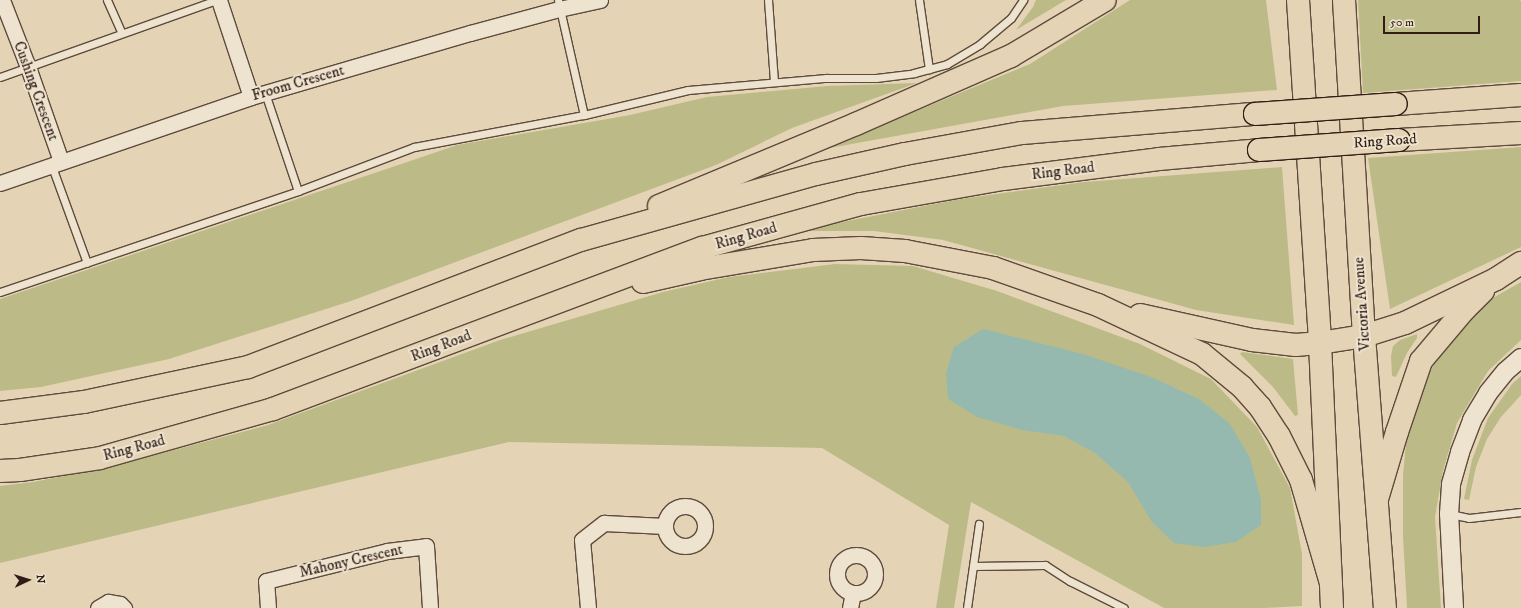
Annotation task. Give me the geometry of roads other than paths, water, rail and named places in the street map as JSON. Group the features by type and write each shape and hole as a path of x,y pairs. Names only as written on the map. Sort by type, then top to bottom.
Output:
{"highway":[{"path":"0,413 84,402 248,367 581,240 856,124 1011,56 1105,0"},
{"path":"1298,0 1320,343 1332,608"},
{"name":"Victoria Avenue","path":"1344,0 1364,336 1385,608"},
{"path":"581,240 816,174 905,154 1022,133 1255,114 1521,95"},
{"name":"Ring Road","path":"0,471 20,470 100,458 273,409 702,248 861,204 1003,178 1159,160 1259,150 1521,133"},
{"path":"552,304 700,269 813,250 861,248 905,251 993,268 1098,305 1202,354 1242,387 1260,406 1279,436 1301,480 1331,583"},
{"path":"1098,305 1252,340 1296,345 1320,343 1364,336 1405,323 1496,279 1521,263"},
{"path":"1377,499 1396,432 1421,361 1464,310 1496,279"}],"street":[{"name":"Cushing Crescent","path":"2,0 28,67 56,162"},
{"path":"217,0 258,95"},
{"name":"Froom Crescent","path":"0,183 56,162 258,95 559,4 600,0"},
{"path":"1454,608 1449,514 1451,484 1460,452 1472,420 1493,387 1506,371 1521,358"},
{"path":"588,608 582,540 604,523 666,526"},
{"name":"Mahony Crescent","path":"268,608 266,581 387,550 426,546 430,608"},
{"path":"850,608 853,593"},
{"path":"98,608 108,602 120,604 124,608"}],"lane":[{"path":"106,0 122,34"},
{"path":"0,77 217,0"},
{"path":"768,0 774,82"},
{"path":"919,0 930,69"},
{"path":"0,292 298,192 414,147 584,115 688,90 826,78 876,78 930,69 947,64 980,44 1011,18 1024,0"},
{"path":"559,4 584,115"},
{"path":"258,95 298,192"},
{"path":"56,162 87,263"},
{"path":"1449,514 1469,518 1521,512"},
{"path":"966,608 979,524"},
{"path":"973,566 1045,565 1070,581 1124,608"}],"water":[{"path":"983,329 1083,354 1151,377 1199,399 1230,424 1250,458 1261,500 1261,525 1236,542 1204,547 1174,543 1152,522 1128,482 1095,453 1064,436 1022,430 977,417 948,399 946,373 954,347"}]}
